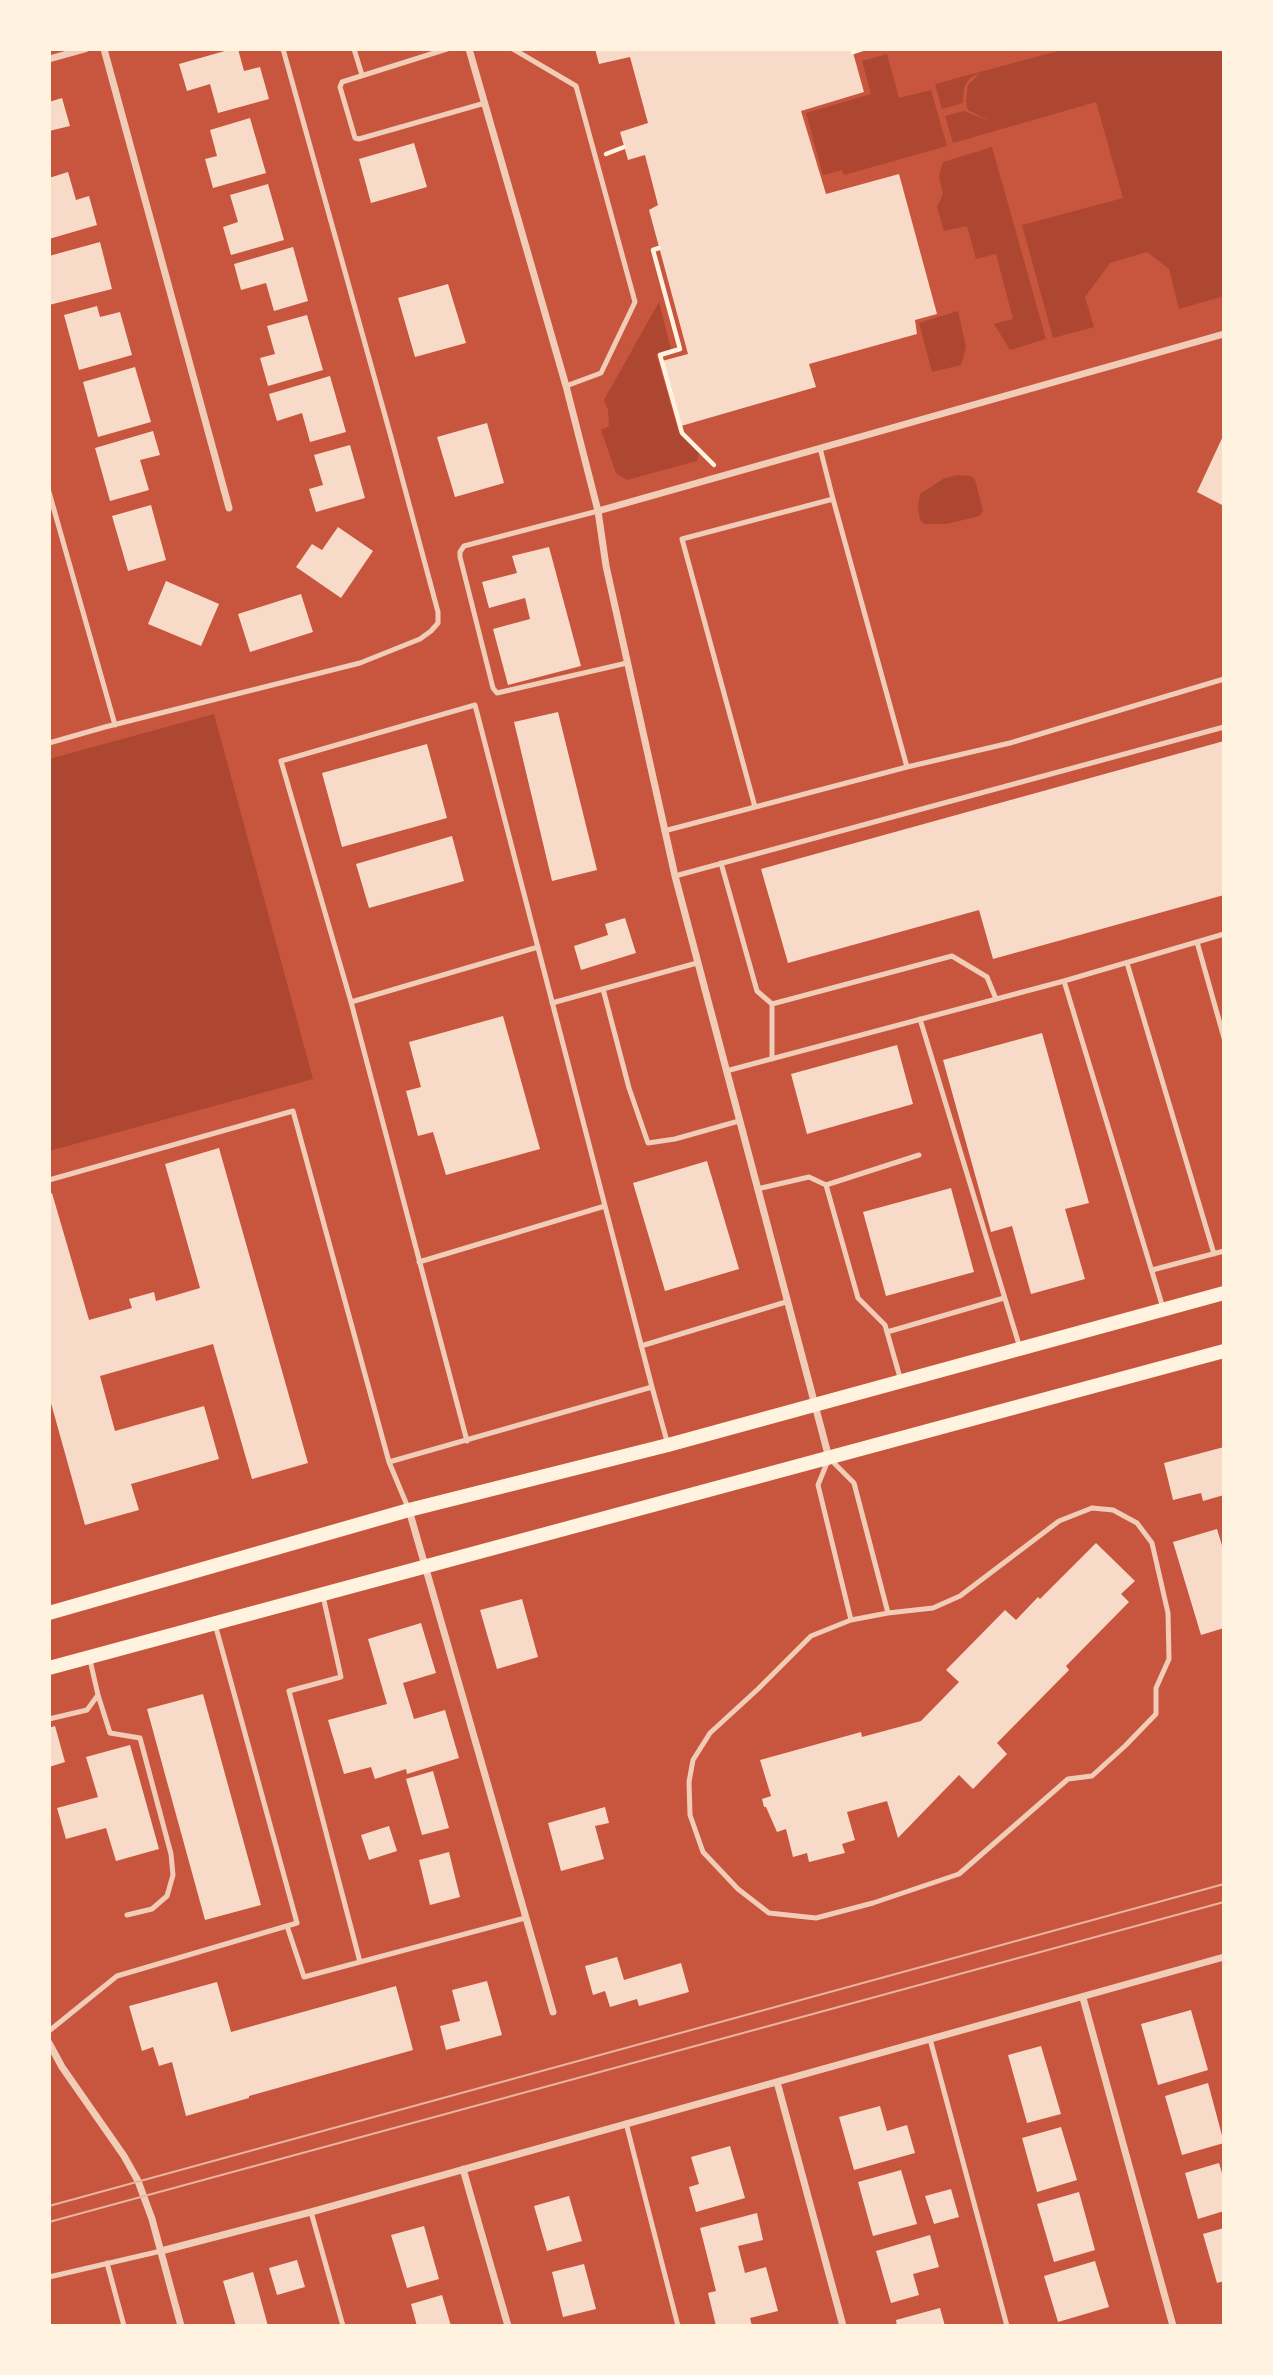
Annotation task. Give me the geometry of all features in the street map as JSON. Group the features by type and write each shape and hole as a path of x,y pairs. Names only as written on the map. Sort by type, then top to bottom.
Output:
{"main road":[{"path":"49,1614 409,1510 668,1445 1224,1293"},
{"path":"49,1668 1224,1351"}],"street":[{"path":"49,59 85,49"},
{"path":"104,49 229,508"},
{"path":"469,49 566,386 598,511 606,566 664,831 813,1406 829,1458"},
{"path":"598,511 1224,334"},
{"path":"409,1510 553,2012"},
{"path":"161,2251 311,2212 1224,1957"},
{"path":"1083,1998 1173,2326"},
{"path":"49,2043 138,2181 152,2219 181,2326"},
{"path":"777,2082 843,2326"},
{"path":"463,2169 508,2326"}],"lane":[{"path":"49,743 360,663 420,639 438,623 438,612 391,437 283,49"},
{"path":"354,49 362,75"},
{"path":"447,49 342,82 340,87 357,139 485,103"},
{"path":"513,49 576,86 635,302 601,373 566,386"},
{"path":"820,448 907,767"},
{"path":"49,492 115,724"},
{"path":"755,807 682,539 833,499"},
{"path":"598,511 464,546 460,557 493,688 497,693 627,663"},
{"path":"664,831 907,767 1010,743 1224,680"},
{"path":"467,1441 351,1002 281,761 475,705 668,1445"},
{"path":"675,876 1224,727"},
{"path":"721,863 757,991 772,1004 772,1059"},
{"path":"726,1071 1064,981 1224,934"},
{"path":"1196,942 1224,1038"},
{"path":"351,1002 538,947"},
{"path":"772,1004 952,956 987,977 996,999"},
{"path":"552,1003 698,963"},
{"path":"1127,963 1214,1254"},
{"path":"1064,981 1163,1310"},
{"path":"603,989 629,1088 648,1143 676,1139 739,1121"},
{"path":"920,1019 1020,1348"},
{"path":"49,1180 293,1111 390,1462 409,1510"},
{"path":"757,1189 809,1177 826,1185 919,1155"},
{"path":"826,1185 858,1298 885,1325 901,1381"},
{"path":"419,1262 605,1206"},
{"path":"1152,1270 1224,1251"},
{"path":"887,1332 1004,1298"},
{"path":"641,1346 786,1302"},
{"path":"390,1462 652,1387"},
{"path":"851,1620 818,1485 829,1458 854,1483 888,1613"},
{"path":"1092,1508 1113,1510 1137,1523 1152,1543 1161,1574 1168,1613 1169,1659 1156,1688 1156,1714 1092,1776 1068,1779 959,1874 873,1903 816,1918 769,1913 738,1889 703,1852 690,1815 689,1782 693,1760 710,1733 811,1636 851,1620 888,1613 933,1608 960,1596 1059,1521 1092,1508"},
{"path":"322,1594 341,1677 289,1691 360,1962"},
{"path":"49,2031 117,1976 297,1923 215,1623"},
{"path":"89,1657 110,1733 140,1738 171,1854 173,1875 167,1896 152,1909 127,1915"},
{"path":"49,1719 87,1710 99,1695"},
{"path":"287,1926 304,1977 525,1918"},
{"path":"930,2039 1007,2326"},
{"path":"626,2123 678,2326"},
{"path":"311,2212 343,2326"},
{"path":"49,2277 161,2251"},
{"path":"107,2263 124,2326"}],"path":[{"path":"853,52 862,49"},
{"path":"659,248 653,250 672,306 680,349 660,355 682,433 725,475"}],"shaded area":[{"path":"1058,49 1224,49 1224,296 1179,309 1169,269 1147,252 1110,263 1085,297 1094,327 1053,338 1022,225 1123,198 1096,102 953,143 945,116 964,111 992,122 968,110 966,102 968,85 980,73 967,82 963,103 942,109 935,84"},
{"path":"887,54 899,98 931,90 947,146 844,175 842,170 823,175 806,113 871,94 862,61"},
{"path":"992,147 1046,339 1010,350 994,324 1013,319 996,254 976,259 967,226 944,231 937,207 943,194 939,176 943,162"},
{"path":"659,302 671,349 656,354 679,433 700,448 697,461 627,480 616,473 601,430 609,426 604,400"},
{"path":"958,311 966,347 961,365 932,372 919,323"},
{"path":"957,475 971,476 975,480 983,510 980,516 946,524 925,524 920,520 920,494 943,479"},
{"path":"214,714 313,1079 49,1151 49,759"}],"building":[{"path":"238,49 244,71 260,67 269,99 218,113 210,84 187,91 179,64"},
{"path":"595,49 852,49 864,92 801,111 826,194 899,174 937,314 915,320 917,334 809,364 816,387 681,426 662,361 688,354 649,210 658,205 645,155 628,160 620,132 648,123 630,57 599,64"},
{"path":"62,98 70,126 49,131 49,102"},
{"path":"250,118 266,173 213,188 205,159 217,156 210,130"},
{"path":"414,143 427,187 371,203 359,159"},
{"path":"68,172 76,200 89,196 97,225 49,239 49,178"},
{"path":"268,184 284,240 231,255 223,227 238,222 230,195"},
{"path":"100,242 112,289 49,305 49,256"},
{"path":"293,247 308,301 274,311 266,283 241,290 234,264"},
{"path":"448,284 466,343 415,357 398,298"},
{"path":"97,306 100,317 120,312 132,355 79,370 64,315"},
{"path":"307,315 323,370 268,386 260,358 275,354 267,326"},
{"path":"135,367 151,422 98,437 83,382"},
{"path":"330,376 346,432 310,442 302,413 277,421 269,394"},
{"path":"487,423 504,483 455,497 437,437"},
{"path":"153,431 160,455 140,460 149,490 110,501 95,448"},
{"path":"1224,434 1224,506 1197,492"},
{"path":"350,445 365,498 316,512 309,489 323,485 314,455"},
{"path":"151,505 166,560 128,571 112,516"},
{"path":"338,527 373,551 341,598 296,567 312,544 322,550"},
{"path":"549,547 581,666 508,685 493,629 530,619 525,598 489,608 482,582 517,573 512,556"},
{"path":"166,581 219,604 201,646 148,624"},
{"path":"301,594 313,632 250,652 238,614"},
{"path":"558,712 597,870 552,881 514,722"},
{"path":"1224,741 1224,895 993,959 979,910 788,963 761,869"},
{"path":"427,744 447,818 342,847 322,773"},
{"path":"452,836 464,881 369,908 356,864"},
{"path":"625,918 636,953 581,970 574,946 608,935 605,924"},
{"path":"503,1016 540,1149 446,1175 433,1132 418,1136 406,1091 421,1087 409,1042"},
{"path":"1042,1033 1089,1203 1065,1209 1085,1279 1031,1294 1012,1226 991,1232 943,1060"},
{"path":"897,1045 913,1104 807,1134 791,1074"},
{"path":"219,1148 308,1463 252,1479 213,1344 100,1376 115,1431 204,1406 219,1459 131,1484 139,1510 85,1525 49,1396 49,1194 52,1193 89,1320 132,1308 129,1299 154,1292 156,1301 200,1288 165,1164"},
{"path":"707,1161 739,1269 665,1291 633,1183"},
{"path":"951,1188 974,1272 886,1296 863,1212"},
{"path":"1224,1447 1224,1495 1203,1501 1201,1493 1173,1500 1164,1463"},
{"path":"1217,1529 1224,1552 1224,1628 1201,1635 1173,1542"},
{"path":"1096,1543 1135,1581 1121,1594 1129,1602 1066,1666 1069,1670 997,1743 1007,1754 973,1789 959,1775 898,1838 887,1801 847,1812 855,1840 842,1844 845,1853 809,1862 807,1853 793,1857 786,1829 777,1832 764,1807 762,1799 771,1796 760,1760 861,1732 862,1737 921,1721 959,1682 946,1670 1005,1610 1016,1620"},
{"path":"522,1599 538,1657 497,1669 480,1610"},
{"path":"421,1623 436,1673 403,1683 414,1719 445,1710 459,1758 407,1774 406,1769 375,1779 371,1767 344,1774 328,1720 387,1704 368,1639"},
{"path":"203,1694 261,1905 205,1920 147,1709"},
{"path":"55,1726 65,1762 49,1767 49,1728"},
{"path":"130,1745 159,1849 116,1861 106,1828 66,1839 57,1808 98,1797 86,1757"},
{"path":"433,1771 449,1828 422,1835 406,1779"},
{"path":"605,1807 609,1823 595,1826 604,1859 561,1871 548,1823"},
{"path":"389,1826 397,1851 369,1860 361,1835"},
{"path":"449,1852 460,1897 430,1905 419,1860"},
{"path":"617,1957 624,1980 681,1963 689,1992 639,2006 637,1999 610,2007 605,1991 593,1995 585,1966"},
{"path":"487,1981 502,2035 446,2050 440,2026 460,2021 452,1990"},
{"path":"217,1982 231,2032 396,1986 413,2050 186,2116 172,2062 159,2066 153,2047 142,2051 129,2006"},
{"path":"1191,2010 1208,2070 1158,2085 1141,2024"},
{"path":"1041,2046 1061,2114 1027,2123 1008,2055"},
{"path":"1208,2083 1224,2143 1182,2155 1165,2096"},
{"path":"880,2106 887,2131 907,2125 915,2153 854,2170 839,2117"},
{"path":"1061,2127 1077,2180 1037,2192 1022,2138"},
{"path":"730,2146 745,2198 696,2212 689,2187 699,2184 691,2157"},
{"path":"1219,2163 1224,2180 1224,2211 1198,2219 1185,2173"},
{"path":"901,2170 917,2224 873,2236 858,2182"},
{"path":"951,2189 959,2217 934,2224 925,2196"},
{"path":"1079,2192 1095,2250 1054,2262 1037,2204"},
{"path":"569,2196 582,2241 547,2251 534,2206"},
{"path":"757,2213 763,2240 738,2246 745,2273 766,2267 778,2311 750,2318 752,2326 716,2326 708,2293 716,2291 700,2228"},
{"path":"424,2226 439,2279 407,2288 391,2235"},
{"path":"1224,2228 1224,2281 1217,2283 1203,2234"},
{"path":"930,2235 939,2267 913,2274 919,2295 891,2303 876,2251"},
{"path":"297,2260 305,2287 277,2295 269,2268"},
{"path":"1095,2261 1109,2307 1058,2322 1044,2276"},
{"path":"584,2264 596,2309 563,2317 552,2272"},
{"path":"253,2272 268,2326 236,2326 223,2281"},
{"path":"442,2295 451,2326 417,2326 411,2304"},
{"path":"940,2308 945,2326 897,2326 896,2320"}],"tram line":[{"path":"49,2206 1224,1884"},
{"path":"49,2222 1224,1902"}]}
